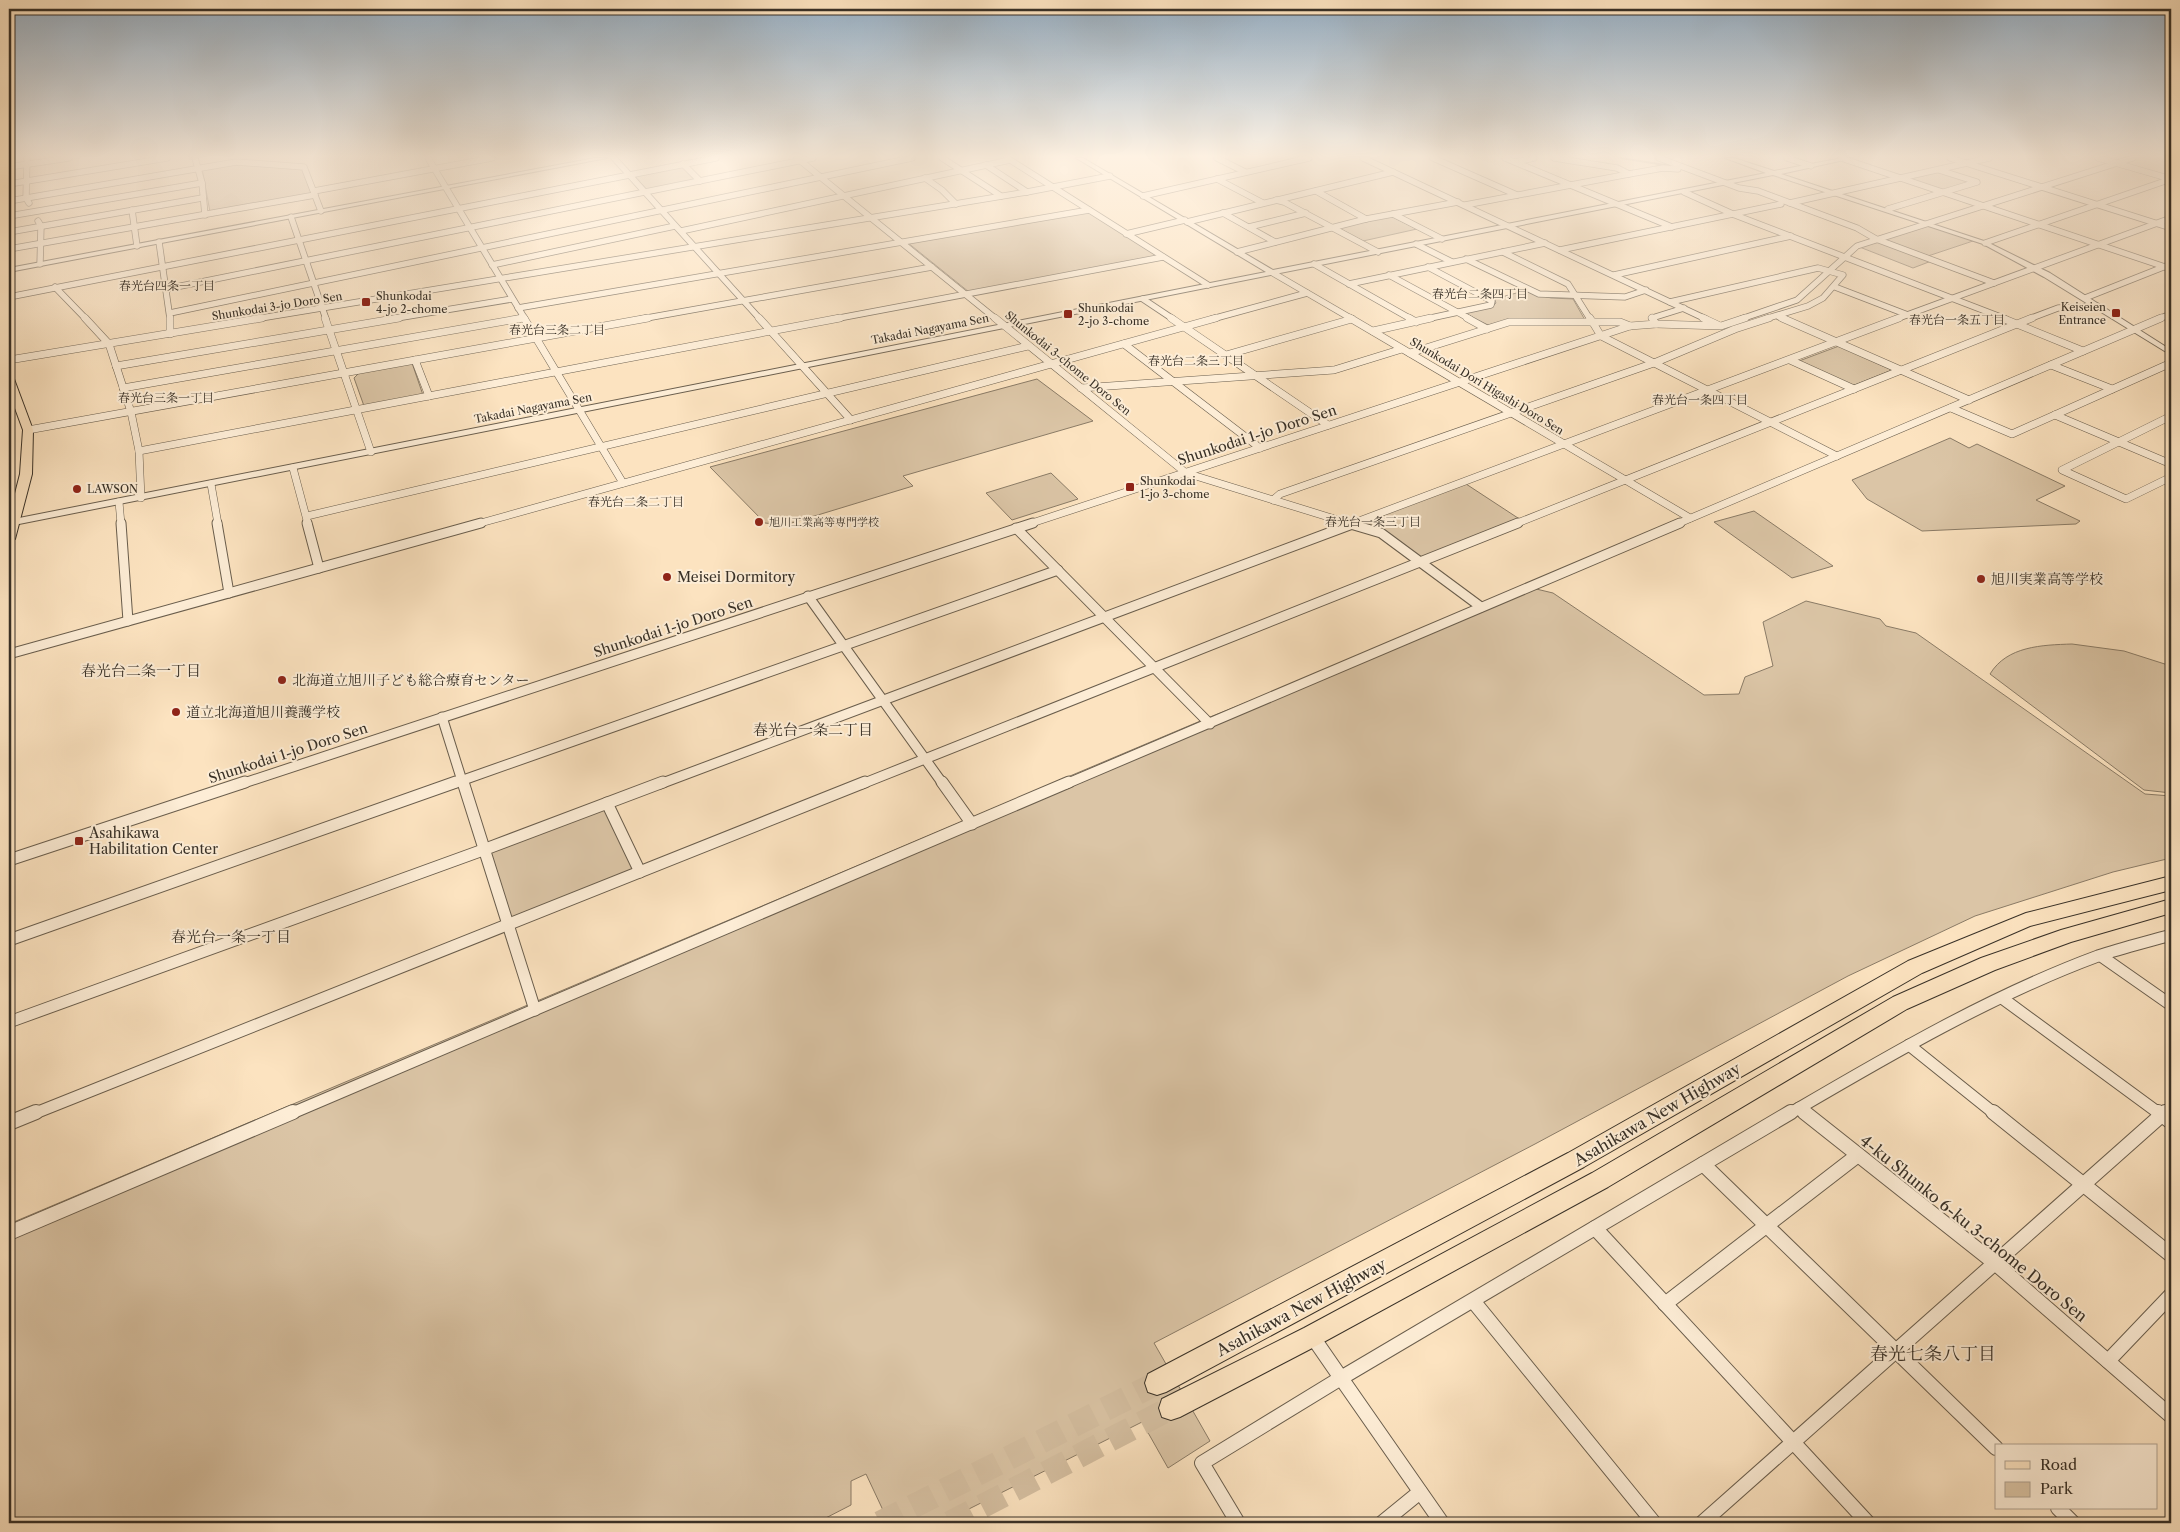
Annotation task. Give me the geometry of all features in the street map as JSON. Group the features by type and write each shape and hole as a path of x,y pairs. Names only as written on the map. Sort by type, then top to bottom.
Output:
{"highway":[{"name":"Asahikawa New Highway","path":"1157,1383 1576,1160 1916,967 2026,920 2171,884"},
{"name":"Asahikawa New Highway","path":"1171,1408 1312,1336 1600,1180 1900,1003 1996,961 2068,936 2171,906"}],"main road":[{"path":"9,379 28,430 26,474 9,539"}],"street":[{"path":"9,232 22,229"},
{"path":"40,264 41,229"},
{"path":"9,249 120,229"},
{"path":"134,229 137,246"},
{"path":"9,270 225,229"},
{"path":"295,229 370,452"},
{"path":"9,296 351,229"},
{"path":"166,289 458,229"},
{"path":"472,229 623,483"},
{"path":"170,313 570,229"},
{"path":"492,265 659,229"},
{"path":"680,231 687,229"},
{"name":"Shunkodai 3-jo Doro Sen","path":"9,360 801,229"},
{"name":"Shunkodai 3-chome Doro Sen","path":"885,229 1186,472"},
{"path":"518,308 974,229"},
{"path":"1119,229 1208,286"},
{"path":"1126,234 1147,229"},
{"path":"1200,229 1273,272"},
{"path":"1252,229 1275,242"},
{"path":"1238,252 1326,229"},
{"path":"1335,229 1378,252"},
{"path":"1423,229 1442,239"},
{"name":"Takadai Nagayama Sen","path":"14,522 1490,229"},
{"path":"1516,229 1721,326"},
{"path":"1560,250 1660,229"},
{"path":"1774,229 1953,298 2083,351"},
{"path":"1850,229 1994,283"},
{"path":"1859,229 1868,236"},
{"path":"1410,353 1509,322 1591,321 1620,322 1630,326 1656,324 1721,326 1797,300 1857,246 1910,229"},
{"path":"1945,229 1985,244 2036,268 2171,353"},
{"path":"1985,244 2026,229"},
{"path":"2052,229 2171,269"},
{"path":"9,1022 483,850 1953,298 2142,229"},
{"path":"680,231 851,420"},
{"path":"1614,275 1791,236"},
{"path":"159,242 170,313 170,334"},
{"path":"1349,284 1545,243"},
{"path":"1416,244 1452,262"},
{"path":"1503,252 1564,280 1601,336 1837,456"},
{"path":"139,451 1163,257"},
{"path":"1466,259 1534,292 1553,296 1625,297 1646,290"},
{"path":"1314,264 1416,322"},
{"path":"2085,298 2171,264"},
{"path":"1373,331 1490,305 1492,301 1428,267"},
{"path":"28,430 932,268"},
{"path":"1273,500 1280,494 1654,363 1736,330 1808,306 1824,298 1843,275 1818,268 1670,302"},
{"name":"Shunkodai Dori Higashi Doro Sen","path":"1273,272 1690,518"},
{"path":"1389,275 1487,329"},
{"path":"1835,287 1908,316"},
{"path":"55,288 109,344 132,412 139,451 140,498"},
{"path":"9,654 1307,293"},
{"path":"116,366 512,299"},
{"path":"1143,299 1328,425"},
{"path":"9,1123 2016,324 2058,308 2097,306"},
{"path":"1656,324 1652,318 1684,308"},
{"path":"9,1233 2171,314"},
{"path":"1779,316 1969,400"},
{"path":"123,388 524,318"},
{"path":"1226,356 1352,319"},
{"name":"Shunkodai 1-jo Doro Sen","path":"9,860 1630,326"},
{"path":"1124,344 1260,448"},
{"path":"307,516 1028,346"},
{"path":"1082,388 1334,370 1402,349"},
{"path":"416,360 429,396"},
{"path":"1790,360 1854,389"},
{"path":"1951,408 2012,434 2171,363"},
{"path":"2051,365 2112,390"},
{"path":"2055,415 2171,464"},
{"path":"2171,416 2062,470 2126,500 2171,476"},
{"path":"293,468 319,568"},
{"path":"1186,472 1381,533 1481,607"},
{"path":"211,484 229,593"},
{"path":"119,502 128,621"},
{"path":"1016,528 1210,724"},
{"path":"9,940 1058,570"},
{"path":"808,596 972,824"},
{"path":"442,717 535,1010"},
{"path":"607,803 640,872"},
{"path":"1238,1523 1202,1463 1341,1378 1474,1302 1594,1228 1909,1045 2002,998 2101,956 2171,935"},
{"path":"2101,956 2171,1005"},
{"path":"1702,1523 2084,1184 2168,1115 2002,998"},
{"path":"1909,1045 2171,1255"},
{"name":"4-ku Shunko 6-ku 3-chome Doro Sen","path":"1799,1108 1996,1264 2171,1416"},
{"path":"1665,1304 1858,1155"},
{"path":"1703,1164 1995,1447"},
{"path":"1594,1228 1868,1523"},
{"path":"2108,1361 2171,1295"},
{"path":"1474,1302 1654,1523"},
{"path":"1312,1336 1442,1523"},
{"path":"1382,1523 1420,1492"},
{"path":"2060,1510 2073,1523"}],"green space":[{"path":"980,229 1118,229 1160,256 969,292 907,242"},
{"path":"1342,229 1415,229 1363,241"},
{"path":"1911,229 1945,229 1976,240 1925,257 1934,260 1913,268 1857,246"},
{"path":"1524,291 1551,298 1573,299 1585,320 1512,319 1488,325 1464,313 1492,307 1496,303 1494,299"},
{"path":"1839,346 1892,370 1852,386 1799,361"},
{"path":"412,363 423,395 364,406 354,378 359,373"},
{"path":"1037,379 1093,421 903,476 913,486 785,525 765,523 710,467"},
{"path":"1950,438 1969,448 1977,444 2065,486 2036,500 2080,521 2076,524 1922,531 1867,499 1852,480"},
{"path":"1051,473 1078,499 1012,520 986,493"},
{"path":"1463,482 1521,520 1420,562 1381,533 1354,524"},
{"path":"1754,511 1833,566 1792,578 1714,522"},
{"path":"1532,588 1553,593 1704,695 1739,694 1745,677 1773,666 1763,622 1806,601 1880,619 1886,626 1916,633 2145,794 2171,796 2171,858 2113,872 1975,916 1848,976 1535,1144 1154,1343 1210,1441 1168,1468 1142,1422 947,1520 948,1523 889,1523 866,1474 851,1481 851,1505 816,1523 9,1523 9,1224 1205,719"},
{"path":"2072,644 2124,651 2171,666 2171,793 2144,790 1990,674 1997,665 2016,652 2049,645"},
{"path":"607,803 640,872 508,924 483,850"}],"tunnel":[{"path":"880,1523 1157,1383"},
{"path":"950,1523 1171,1408"}],"place":[{"name":"Shunkodai 4-jo 2-chome","path":"366,302"},
{"name":"Keiseien Entrance","path":"2116,313"},
{"name":"Shunkodai 2-jo 3-chome","path":"1068,314"},
{"name":"Shunkodai 1-jo 3-chome","path":"1130,487"},
{"name":"LAWSON","path":"77,489"},
{"name":"旭川工業高等専門学校","path":"759,522"},
{"name":"Meisei Dormitory","path":"667,577"},
{"name":"旭川実業高等学校","path":"1981,579"},
{"name":"北海道立旭川子ども総合療育センター","path":"282,680"},
{"name":"道立北海道旭川養護学校","path":"176,712"},
{"name":"Asahikawa Habilitation Center","path":"79,841"}],"district":[{"name":"春光台四条一丁目","path":"167,285"},
{"name":"春光台二条四丁目","path":"1480,293"},
{"name":"春光台一条五丁目","path":"1957,319"},
{"name":"春光台三条二丁目","path":"557,329"},
{"name":"春光台二条三丁目","path":"1196,360"},
{"name":"春光台三条一丁目","path":"166,397"},
{"name":"春光台一条四丁目","path":"1700,399"},
{"name":"春光台二条二丁目","path":"636,501"},
{"name":"春光台一条三丁目","path":"1373,521"},
{"name":"春光台二条一丁目","path":"141,670"},
{"name":"春光台一条二丁目","path":"813,729"},
{"name":"春光台一条一丁目","path":"231,936"},
{"name":"春光七条八丁目","path":"1933,1354"}]}
